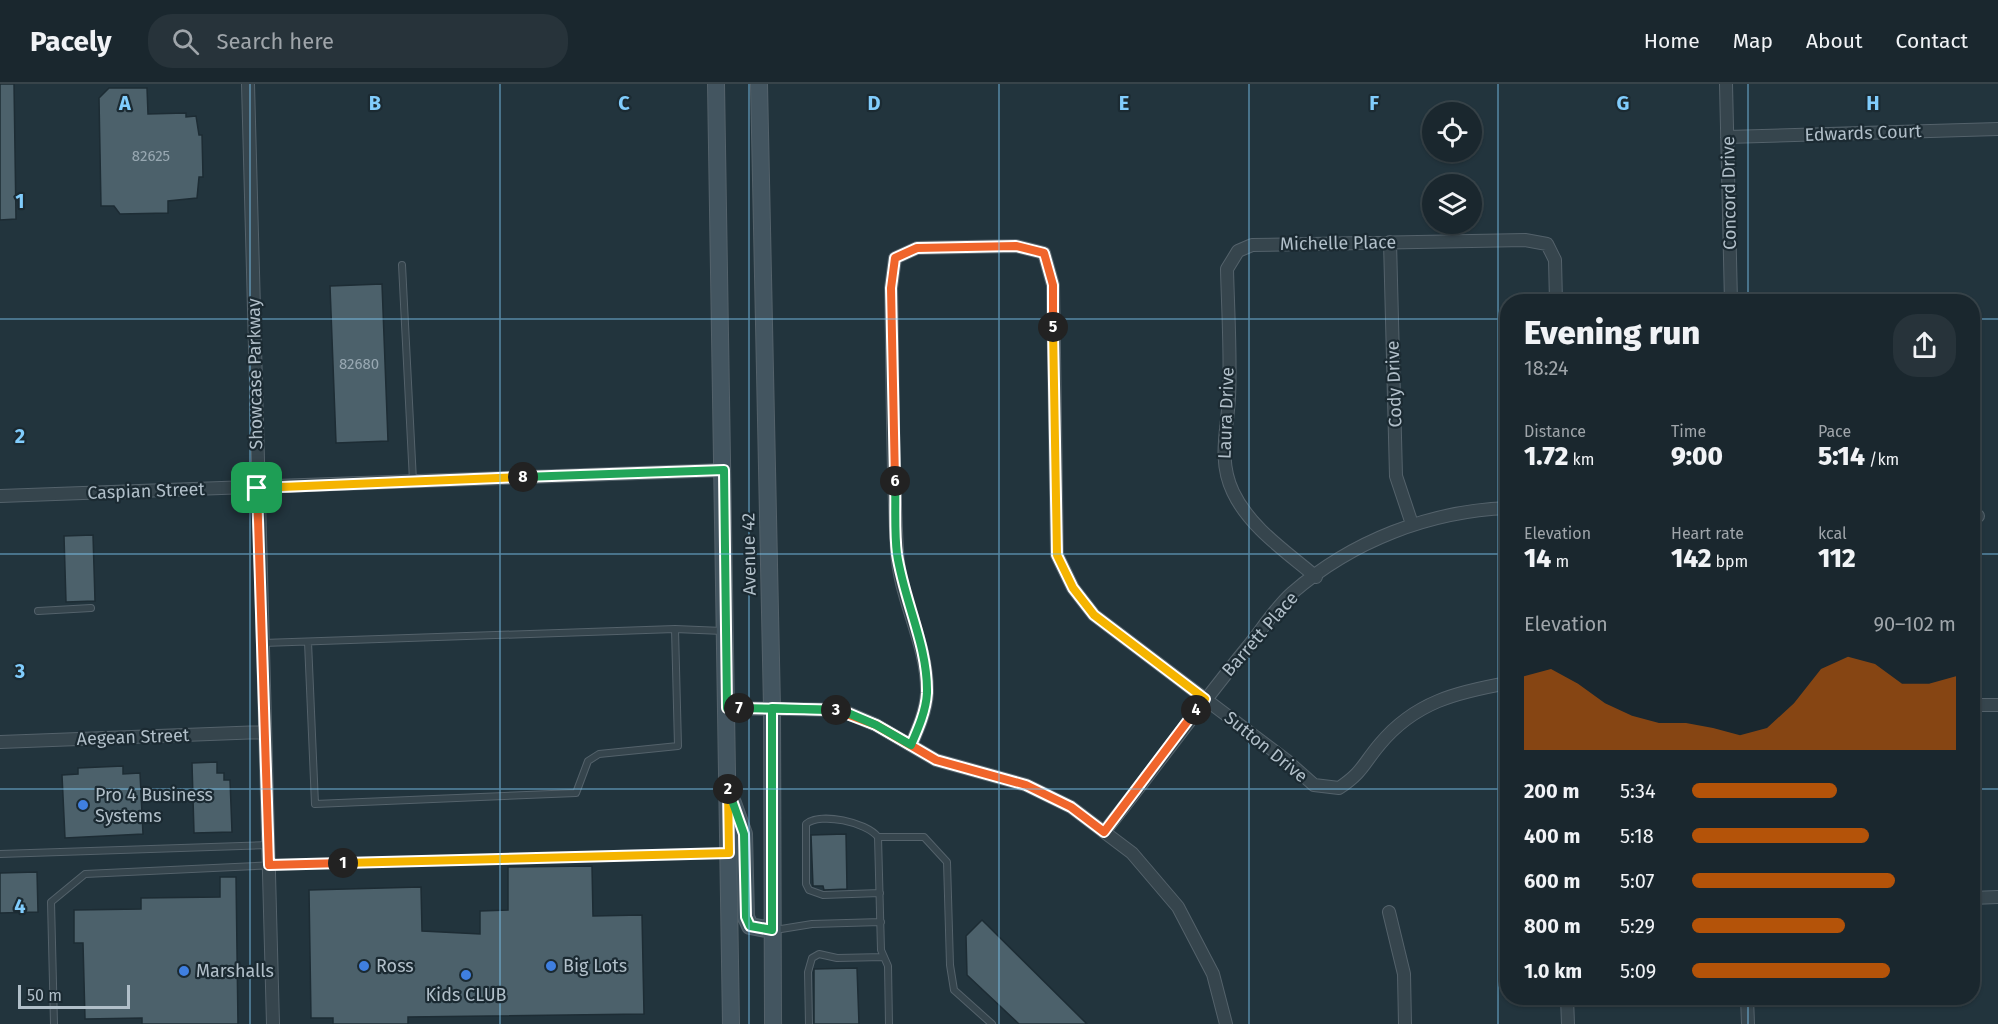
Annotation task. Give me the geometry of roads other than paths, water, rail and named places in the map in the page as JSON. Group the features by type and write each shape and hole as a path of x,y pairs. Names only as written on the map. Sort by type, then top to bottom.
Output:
{"main road":[{"name":"Avenue 42","path":"716,84 724,470 731,1024"},
{"name":"Avenue 42","path":"759,84 772,708 773,1024"},
{"path":"728,788 744,834 746,917 750,926 772,930"}],"street":[{"name":"Showcase Parkway","path":"248,84 273,1024"},
{"name":"Concord Drive","path":"1726,84 1731,294"},
{"name":"Edwards Court","path":"1727,137 1998,129"},
{"name":"Michelle Place","path":"1238,251 1252,245 1525,240 1547,244 1555,260 1556,294"},
{"name":"Cody Drive","path":"1390,242 1396,476 1412,524"},
{"name":"Sutton Drive","path":"911,745 921,721 927,695 925,662 907,602 897,553 891,288 895,258 917,248 1016,246 1044,253 1053,285 1057,555 1073,588 1094,615 1286,760 1314,785 1339,788 1359,774 1380,743 1419,709 1442,698 1500,685"},
{"name":"Laura Drive","path":"1238,251 1227,269 1229,397 1224,440 1224,472 1233,494 1250,520 1316,577"},
{"name":"Caspian Street","path":"0,496 724,470"},
{"name":"Barrett Place","path":"1104,832 1205,699 1291,594 1338,560 1412,524 1444,515 1500,509"},
{"path":"1980,705 1998,705"},
{"path":"727,708 841,710 876,725 936,760 1026,785 1071,807 1132,853 1178,907 1213,974 1226,1024"},
{"name":"Aegean Street","path":"0,742 265,732"},
{"path":"1980,898 1998,897"},
{"path":"1389,912 1404,974 1405,1024"},
{"path":"1567,1005 1568,1024"},
{"path":"1748,1005 1748,1024"}],"lane":[{"path":"402,265 413,482"},
{"path":"38,611 91,609"},
{"path":"262,643 675,629 726,631"},
{"path":"308,642 315,804 576,793 588,761 599,754 678,746 675,629"},
{"path":"880,893 823,895 809,890 806,884 804,833 806,824 811,820 819,819 862,825 872,829 878,837 880,893 881,921 884,957 888,966 889,1024"},
{"path":"878,837 924,837 947,862 950,965 954,990 992,1024"},
{"path":"0,854 268,845"},
{"path":"54,1024 51,902 85,874 269,865 729,853"},
{"path":"772,930 812,924 881,921"},
{"path":"809,1024 808,972 812,958 819,954 837,958 884,957"}],"place":[{"name":"Pro 4 Business Systems","path":"83,805"},
{"name":"Ross","path":"364,966"},
{"name":"Big Lots","path":"551,966"},
{"name":"Marshalls","path":"184,971"},
{"name":"Kids CLUB","path":"466,975"}]}
